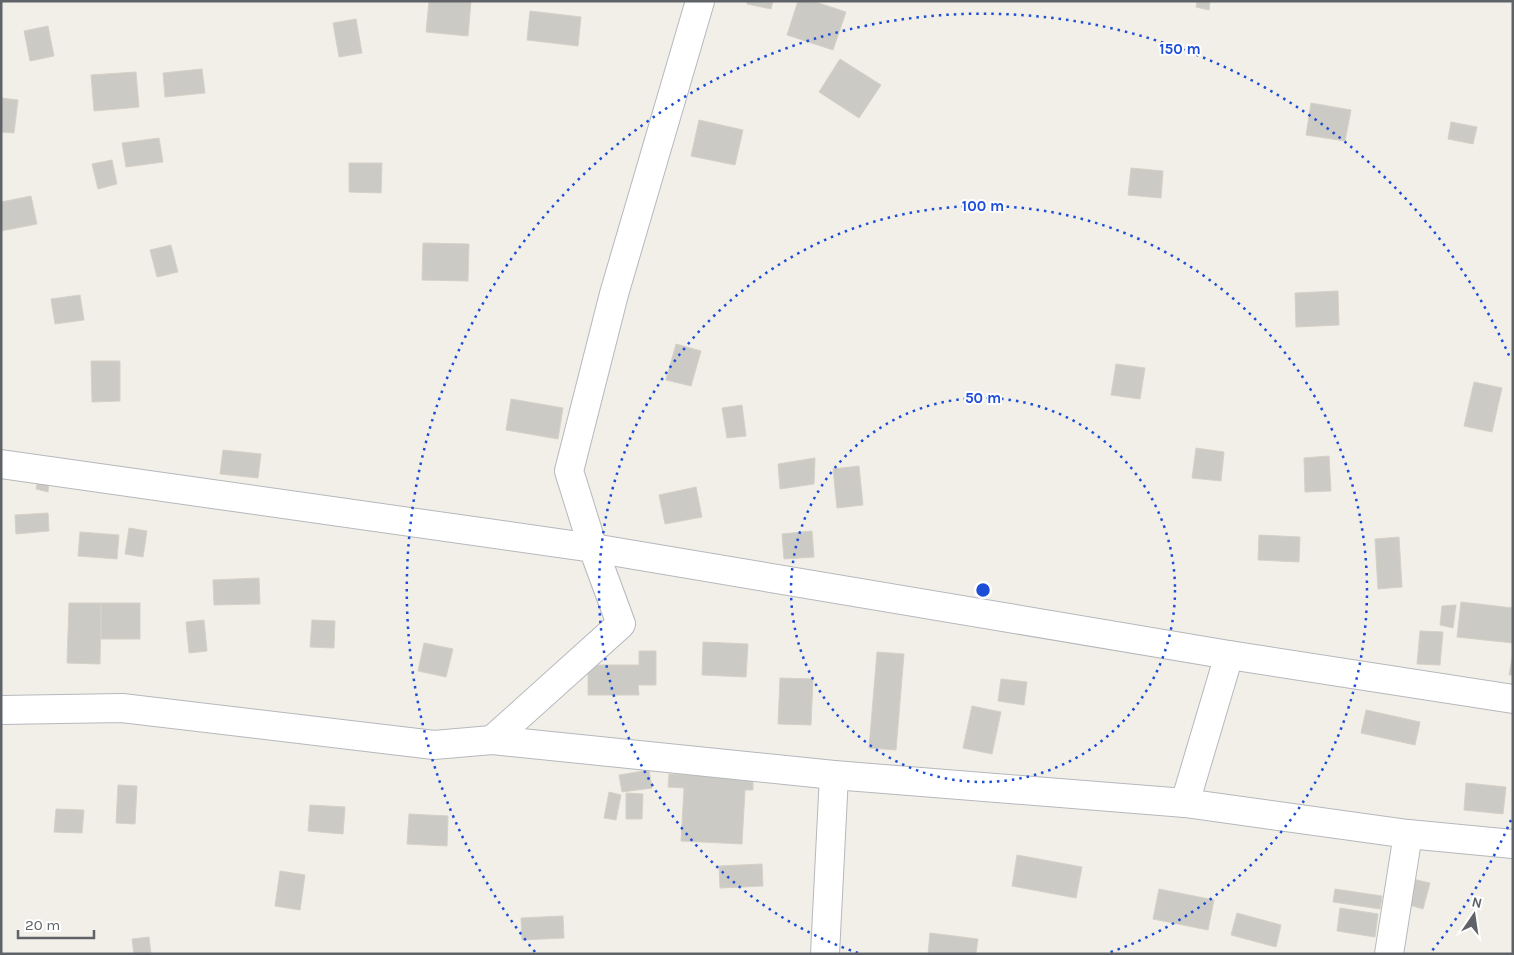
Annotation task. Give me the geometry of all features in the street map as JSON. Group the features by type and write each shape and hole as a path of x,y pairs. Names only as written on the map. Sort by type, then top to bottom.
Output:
{"street":[{"path":"492,740 621,624 593,548 569,471 614,294 700,1"},
{"path":"1,464 593,548 1229,655 1513,699"},
{"path":"1185,803 1229,655"},
{"path":"1,710 122,708 434,745 492,740 834,775 1185,803 1408,834 1513,844"},
{"path":"825,954 834,775"},
{"path":"1389,954 1408,834"}],"building":[{"path":"429,1 471,1 468,36 426,32"},
{"path":"747,1 773,1 771,9 747,4"},
{"path":"798,1 813,1 846,12 833,50 787,35"},
{"path":"1197,1 1210,1 1209,10 1196,7"},
{"path":"530,11 581,17 578,46 527,40"},
{"path":"356,19 362,53 339,57 333,23"},
{"path":"48,26 54,56 30,61 24,31"},
{"path":"840,59 881,85 859,118 819,92"},
{"path":"202,69 205,93 165,97 163,73"},
{"path":"136,72 139,107 94,111 91,75"},
{"path":"1,98 18,100 14,133 1,132"},
{"path":"1311,103 1351,110 1345,141 1306,135"},
{"path":"699,120 743,130 735,165 691,156"},
{"path":"1451,122 1477,127 1473,144 1448,139"},
{"path":"159,138 163,162 126,167 122,143"},
{"path":"112,160 117,184 98,189 92,164"},
{"path":"349,163 382,163 381,193 349,192"},
{"path":"1131,168 1163,171 1161,198 1128,195"},
{"path":"31,196 37,224 1,231 1,202"},
{"path":"423,243 469,244 468,281 422,280"},
{"path":"171,245 178,272 157,277 150,250"},
{"path":"1338,291 1339,325 1296,327 1295,293"},
{"path":"80,295 84,320 55,324 51,299"},
{"path":"676,344 701,351 691,386 666,380"},
{"path":"91,361 120,361 120,401 92,402"},
{"path":"1116,364 1145,368 1140,399 1111,395"},
{"path":"1474,382 1502,388 1492,432 1464,426"},
{"path":"511,399 563,408 558,439 506,430"},
{"path":"742,405 746,436 727,438 722,408"},
{"path":"1196,448 1224,452 1221,481 1192,478"},
{"path":"223,450 261,454 258,478 220,474"},
{"path":"1329,456 1331,491 1305,492 1304,458"},
{"path":"815,458 814,484 780,489 778,464"},
{"path":"859,466 863,505 837,508 833,469"},
{"path":"38,479 49,482 48,492 36,489"},
{"path":"696,487 702,517 665,524 659,495"},
{"path":"48,513 49,531 16,534 15,515"},
{"path":"129,528 147,531 143,557 125,554"},
{"path":"812,531 814,557 784,559 782,534"},
{"path":"80,532 119,535 117,559 78,556"},
{"path":"1259,535 1300,537 1299,562 1258,560"},
{"path":"1399,537 1402,587 1378,589 1375,539"},
{"path":"259,578 260,604 214,605 213,580"},
{"path":"1461,602 1513,608 1513,643 1457,637"},
{"path":"69,603 101,603 100,664 67,663"},
{"path":"101,603 140,603 140,639 101,639"},
{"path":"1456,605 1453,628 1440,625 1442,606"},
{"path":"204,620 207,651 189,653 186,622"},
{"path":"312,620 335,621 334,648 310,647"},
{"path":"1420,631 1443,632 1440,665 1417,664"},
{"path":"703,642 748,644 746,677 702,675"},
{"path":"424,643 453,649 446,677 418,671"},
{"path":"639,651 656,651 656,685 638,685 639,695 588,695 588,665 639,665"},
{"path":"877,652 904,654 896,750 869,748"},
{"path":"1513,653 1513,675 1509,675"},
{"path":"780,678 813,679 811,725 778,724"},
{"path":"1001,679 1027,682 1024,705 998,701"},
{"path":"972,706 1001,712 992,754 963,748"},
{"path":"1366,710 1420,722 1415,745 1361,733"},
{"path":"649,770 652,788 622,792 619,775"},
{"path":"669,774 753,778 753,790 745,790 742,844 681,841 684,788 668,787"},
{"path":"1466,783 1506,787 1503,814 1464,810"},
{"path":"118,785 137,786 135,824 116,823"},
{"path":"609,792 621,795 616,820 604,818"},
{"path":"626,793 643,794 642,819 626,819"},
{"path":"310,805 345,807 343,834 308,831"},
{"path":"56,809 84,810 82,833 54,832"},
{"path":"409,814 448,816 447,846 407,844"},
{"path":"1017,855 1082,867 1076,898 1012,886"},
{"path":"762,864 763,886 720,888 719,866"},
{"path":"280,871 305,875 300,910 275,906"},
{"path":"1413,879 1430,883 1423,909 1406,904"},
{"path":"1159,889 1214,900 1208,930 1153,919"},
{"path":"1335,889 1382,896 1380,909 1333,902"},
{"path":"1340,908 1378,914 1375,937 1337,931"},
{"path":"1237,913 1281,925 1276,947 1231,935"},
{"path":"563,916 564,938 522,940 521,918"},
{"path":"930,933 978,939 976,954 928,954"},
{"path":"149,937 151,954 134,954 132,939"}]}
